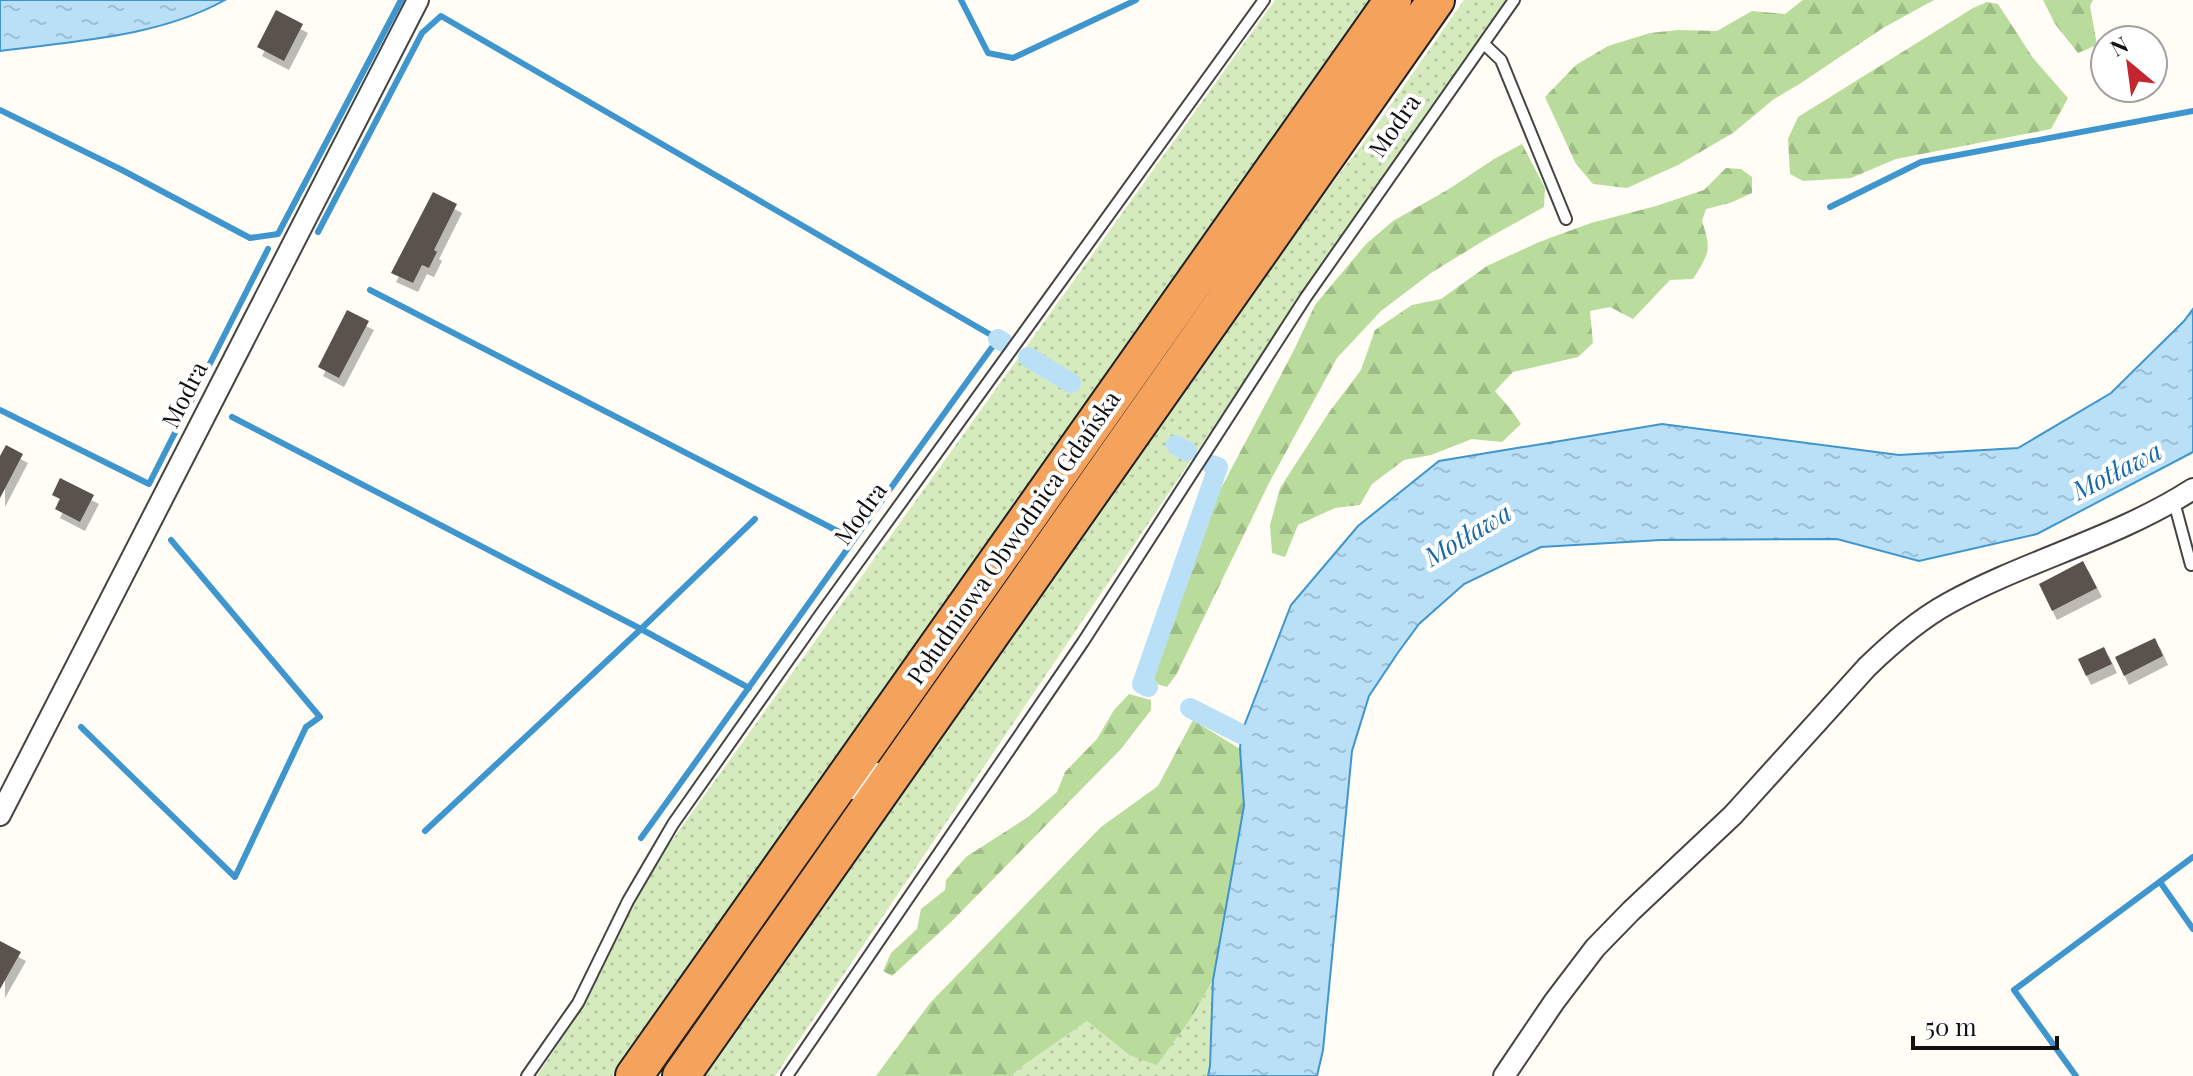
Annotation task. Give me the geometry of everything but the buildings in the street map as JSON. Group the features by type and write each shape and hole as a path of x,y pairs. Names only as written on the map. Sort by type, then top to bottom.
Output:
{"highway":[{"name":"Południowa Obwodnica Gdańska","path":"634,1076 1393,0"},
{"name":"Południowa Obwodnica Gdańska","path":"681,1076 1436,0"}],"street":[{"name":"Modra","path":"0,815 418,0"},
{"path":"1504,1076 1595,948 1725,823 1895,640 1947,604 2174,502 2193,489"}],"lane":[{"name":"Modra","path":"527,1076 578,1003 628,901 673,824 1264,0"},
{"name":"Modra","path":"787,1076 1083,642 1306,297 1514,0"},
{"path":"1484,44 1501,60 1566,219"},
{"path":"2174,502 2191,565"},
{"path":"906,711 942,641"},
{"path":"899,744 972,662"},
{"path":"807,898 886,755"},
{"path":"847,800 878,768"},
{"path":"776,875 827,821"}],"green space":[{"path":"1275,0 1372,0 612,1076 537,1076 582,1008 632,907 668,846"},
{"path":"1464,0 1508,0 1202,444 775,1076 704,1076 1290,238 1371,133"},
{"path":"1803,0 1934,0 1883,28 1774,99 1733,133 1678,165 1627,188 1593,184 1576,164 1545,97 1576,65 1608,46 1650,33 1717,31 1752,11 1785,14"},
{"path":"2043,0 2093,0 2090,6 2093,24 2089,24 2089,48 2078,53 2055,24"},
{"path":"1987,2 1998,4 2033,58 2068,98 2051,129 1896,159 1851,178 1803,181 1790,174 1788,139 1798,117"},
{"path":"1522,144 1545,188 1544,207 1431,273 1381,311 1337,358 1269,483 1176,675 1167,687 1157,684 1151,673 1154,659 1218,494 1315,305 1366,244 1393,221"},
{"path":"1726,168 1741,169 1752,177 1752,193 1706,209 1702,221 1707,252 1693,279 1670,280 1633,319 1610,307 1590,311 1593,343 1578,357 1513,372 1495,391 1521,424 1502,442 1472,439 1431,455 1404,460 1372,484 1360,505 1335,508 1298,525 1285,557 1272,553 1270,525 1280,488 1361,370 1375,330 1412,305 1441,299 1487,266 1539,242 1591,223 1704,190"},
{"path":"1129,694 1151,700 1151,710 1121,749 951,922 892,976 883,971 891,953 917,929 921,909 945,890 946,880 966,857 1028,817 1057,792 1065,772 1097,739 1114,710"},
{"path":"1193,720 1240,749 1244,806 1213,980 1193,1015 1157,1065 1129,1055 1087,1021 1011,1076 876,1076 930,1003 1101,827 1158,786"},
{"path":"1213,980 1208,1076 1011,1076 1087,1021 1129,1055 1193,1015"}],"water":[{"path":"0,0 225,0 144,30 0,51"},
{"name":"Motława","path":"2193,309 2193,452 2037,534 1919,561 1837,539 1661,540 1541,547 1464,584 1419,624 1397,654 1369,696 1352,751 1323,1050 1317,1076 1208,1076 1213,980 1244,806 1241,734 1291,605 1358,526 1439,461 1662,424 1899,455 2018,448 2111,393"}],"waterway":[{"path":"0,110 250,238 278,234 401,0"},
{"path":"961,0 988,53 1013,58 1136,0"},
{"path":"318,232 422,33 441,16 998,339 641,838"},
{"path":"1830,207 1921,162 2193,111"},
{"path":"0,410 149,484 268,249"},
{"path":"370,290 853,539"},
{"path":"998,339 1003,342"},
{"path":"1028,357 1071,383"},
{"path":"232,417 749,688"},
{"path":"1176,445 1187,451"},
{"path":"1148,687 1142,684 1218,467 1212,465"},
{"path":"425,831 755,519"},
{"path":"81,727 235,877 306,727 320,717 171,540"},
{"path":"1190,708 1241,734"},
{"path":"2076,1076 2014,990 2193,857"},
{"path":"2160,882 2193,929"}]}
